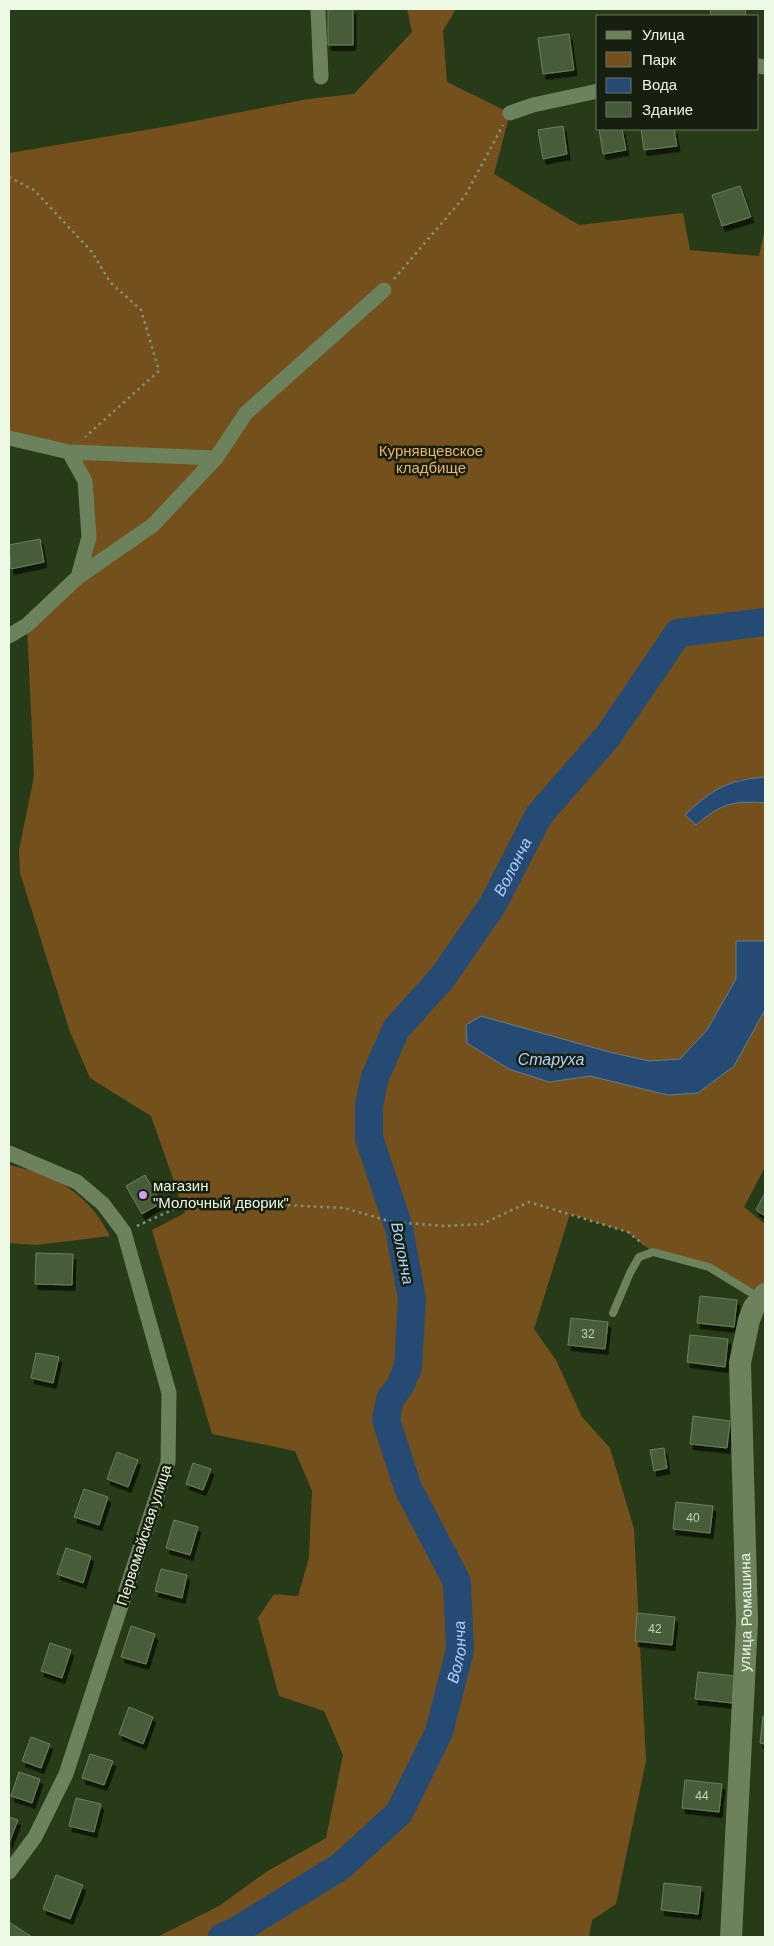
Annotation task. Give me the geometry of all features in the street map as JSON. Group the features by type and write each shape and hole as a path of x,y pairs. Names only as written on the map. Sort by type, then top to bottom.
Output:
{"street":[{"path":"318,9 321,76"},
{"path":"510,113 533,105 596,90"},
{"path":"9,636 27,625 78,577 153,525 216,458 246,413 384,290"},
{"path":"9,438 70,452 216,458"},
{"path":"70,452 85,481 89,538 78,577"},
{"name":"Первомайская улица","path":"9,1153 77,1182 103,1204 124,1232 169,1393 168,1462 66,1774 35,1837 9,1872"},
{"name":"улица Ромашина","path":"731,1937 748,1622 740,1363 749,1320 763,1296"}],"lane":[{"path":"613,1313 639,1257 652,1252 709,1267 763,1296"}],"path":[{"path":"384,290 465,196 510,113"},
{"path":"9,177 34,190 92,252 110,282 141,310 159,371 70,452"},
{"path":"124,1232 185,1204 206,1201 344,1208 392,1222 444,1226 482,1224 529,1202 628,1232 652,1252"}],"green space":[{"name":"Курнявцевское кладбище","path":"407,9 456,9 443,31 447,82 510,113 494,174 579,225 683,213 690,250 759,256 765,229 765,777 738,780 696,825 713,812 728,805 745,802 765,803 765,941 736,941 736,979 707,1030 680,1059 649,1061 609,1052 549,1082 590,1076 668,1095 734,1066 765,1010 765,1167 744,1207 765,1224 765,1294 760,1298 709,1267 653,1252 627,1232 570,1214 534,1329 556,1360 582,1417 610,1448 634,1529 646,1761 616,1904 592,1920 589,1937 157,1937 219,1906 266,1872 326,1838 343,1755 324,1711 279,1696 258,1618 274,1594 298,1596 309,1558 312,1491 295,1451 212,1434 152,1230 185,1213 151,1116 90,1078 70,1032 20,873 19,850 34,776 27,625 78,577 89,537 85,481 70,452 9,438 9,153 169,126 308,99 354,94 412,32"},
{"path":"9,1165 42,1174 69,1188 92,1208 110,1236 36,1245 9,1243"}],"water":[{"path":"765,777 765,803 745,802 728,805 713,812 696,825 685,815 712,792 721,787 752,778"},
{"name":"Старуха","path":"736,941 765,941 765,1010 734,1066 698,1093 668,1095 590,1076 549,1082 509,1069 467,1043 466,1025 481,1016 609,1052 649,1061 680,1059 707,1030 736,979"}],"building":[{"path":"328,9 353,9 353,45 328,45"},
{"path":"710,9 745,9 746,15 711,15"},
{"path":"569,34 574,70 543,74 538,38"},
{"path":"563,126 567,154 543,159 538,130"},
{"path":"599,130 622,130 626,150 603,154"},
{"path":"641,130 674,130 677,146 644,150"},
{"path":"740,186 751,217 722,226 712,195"},
{"path":"40,539 44,562 11,569 9,545"},
{"name":"магазин \"Молочный дворик\"","path":"145,1175 161,1203 142,1214 126,1186"},
{"path":"765,1193 765,1216 756,1210"},
{"path":"36,1253 73,1254 72,1285 35,1284"},
{"path":"700,1296 737,1300 734,1327 697,1323"},
{"path":"571,1318 608,1322 605,1349 568,1345"},
{"path":"690,1335 728,1339 725,1367 687,1362"},
{"path":"36,1353 59,1357 53,1383 31,1378"},
{"path":"693,1416 730,1421 727,1448 690,1444"},
{"path":"664,1448 667,1468 654,1471 650,1450"},
{"path":"117,1452 138,1460 128,1487 107,1479"},
{"path":"193,1463 211,1469 203,1490 186,1484"},
{"path":"84,1489 108,1497 99,1525 74,1517"},
{"path":"676,1502 713,1506 710,1533 673,1529"},
{"path":"174,1520 198,1527 190,1555 166,1548"},
{"path":"66,1548 91,1556 83,1583 57,1574"},
{"path":"161,1569 187,1575 182,1598 155,1591"},
{"path":"637,1613 675,1617 672,1645 635,1641"},
{"path":"131,1626 155,1634 146,1664 121,1657"},
{"path":"50,1643 71,1650 62,1678 41,1671"},
{"path":"698,1672 735,1676 732,1703 695,1699"},
{"path":"129,1707 153,1717 143,1744 119,1734"},
{"path":"763,1716 765,1716 765,1744 760,1743"},
{"path":"31,1737 50,1744 41,1768 22,1761"},
{"path":"90,1754 113,1761 104,1785 82,1778"},
{"path":"19,1772 40,1779 32,1803 11,1796"},
{"path":"685,1780 722,1784 719,1812 682,1808"},
{"path":"76,1798 101,1804 94,1832 69,1826"},
{"path":"9,1817 18,1820 9,1843"},
{"path":"56,1875 83,1885 70,1919 43,1909"},
{"path":"664,1883 701,1887 698,1914 661,1910"},
{"path":"9,1922 32,1937 9,1937"}],"waterway":[{"name":"Волонча","path":"222,1937 236,1931 340,1867 399,1813 439,1732 460,1650 457,1582 408,1488 386,1420 390,1399 400,1386 408,1367 412,1299 399,1228 369,1138 369,1105 375,1077 396,1029 442,978 492,906 539,815 608,736 678,633 765,622"}],"place":[{"name":"магазин \"Молочный дворик\"","path":"143,1195"}]}
